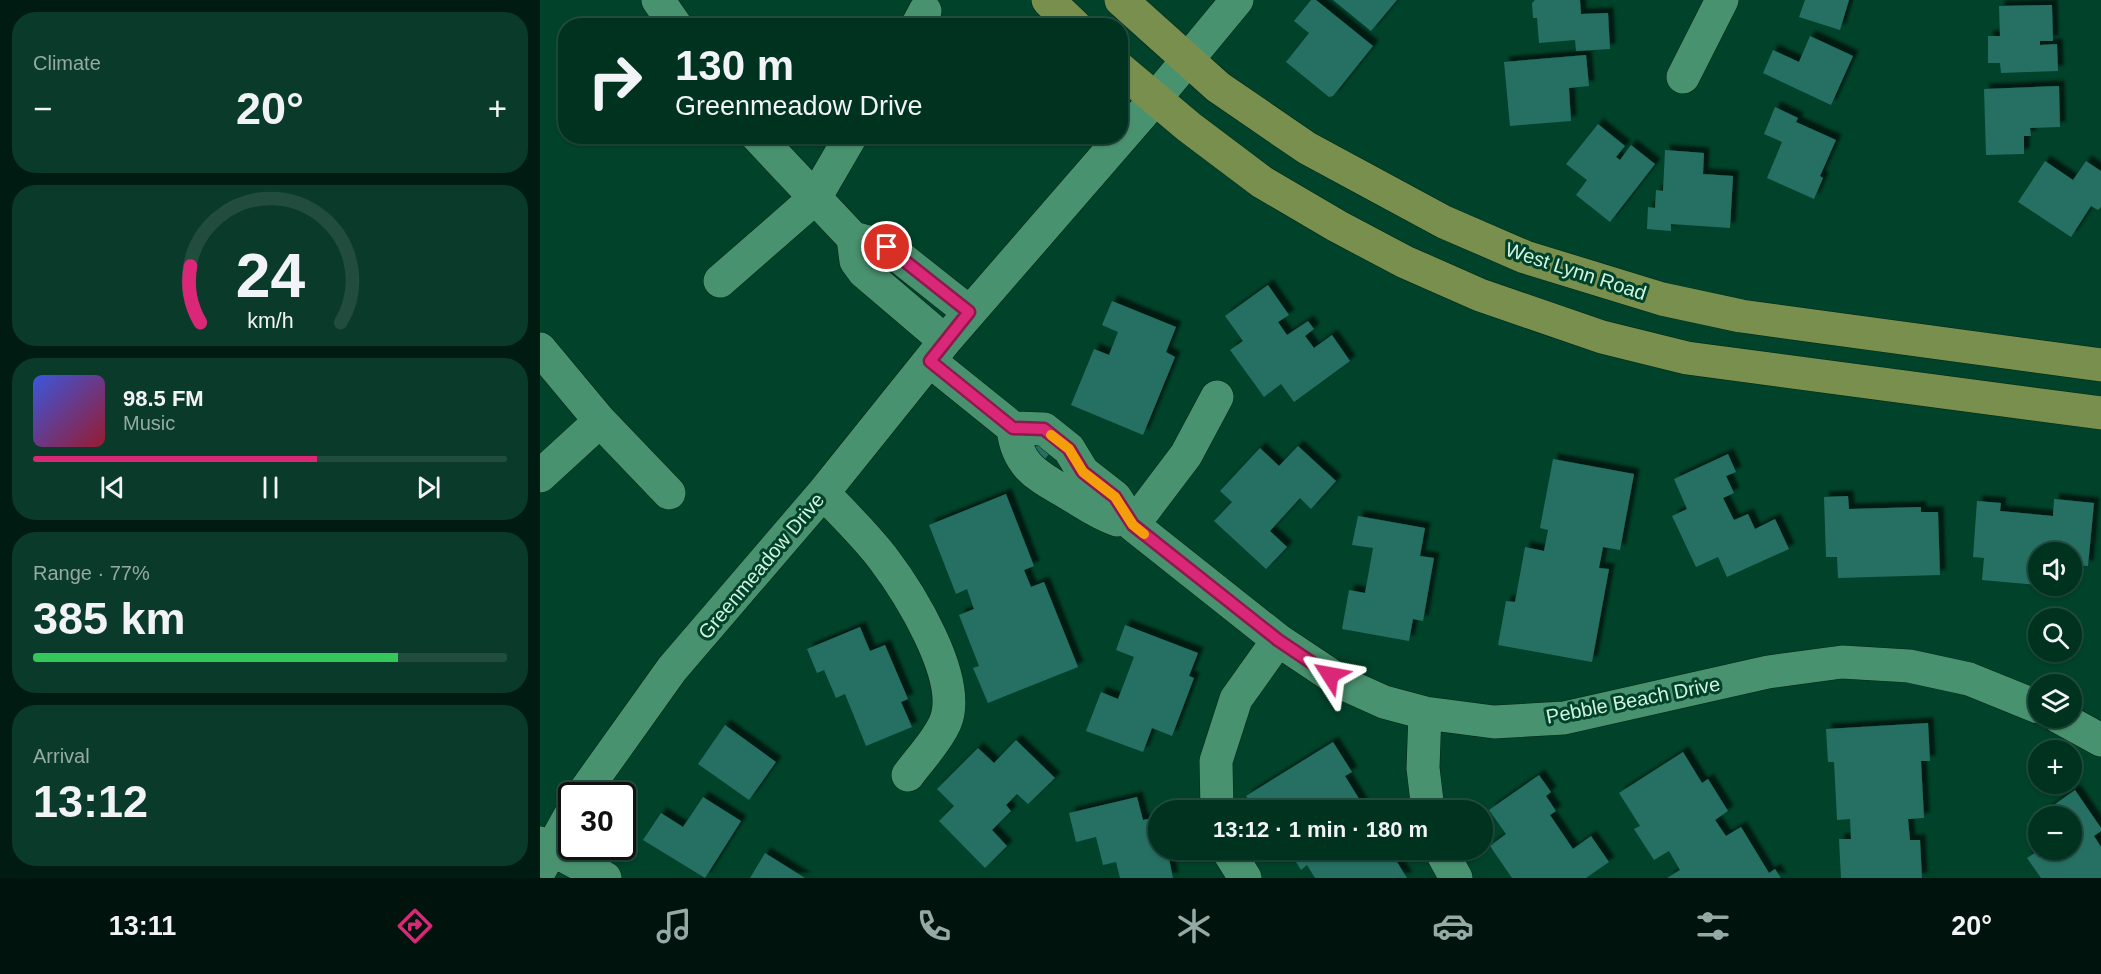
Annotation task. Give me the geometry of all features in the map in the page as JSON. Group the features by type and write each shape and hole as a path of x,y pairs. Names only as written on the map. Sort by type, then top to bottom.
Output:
{"main road":[{"path":"1048,0 1067,18"},
{"name":"West Lynn Road","path":"1121,0 1186,61 1218,87 1317,154 1444,222 1526,257 1662,299 1742,316 2101,365"},
{"path":"1128,76 1262,182 1336,226 1405,262 1480,295 1602,337 1699,360 2101,413"}],"street":[{"name":"Greenmeadow Drive","path":"1128,130 1237,0"},
{"path":"1683,77 1722,0"},
{"path":"764,144 853,238 887,247 969,312"},
{"path":"720,281 815,198 846,144"},
{"name":"Greenmeadow Drive","path":"591,782 672,669 823,493 969,312 1116,144"},
{"path":"853,238 856,261 864,272 1013,428"},
{"path":"540,349 600,421 669,493"},
{"path":"1133,525 1186,455 1217,397"},
{"path":"540,476 600,421"},
{"name":"Pebble Beach Drive","path":"1133,525 1099,514 1054,487 1024,462 1015,446 1013,428 1044,429 1069,449 1083,472 1115,497 1133,525 1278,640 1344,684 1384,702 1425,713 1494,722 1564,718 1768,672 1842,662 1909,666 1969,679 2028,703"},
{"path":"1054,487 1063,487 1071,481 1075,470 1074,456"},
{"path":"823,493 882,557 907,594 929,636 948,685 945,722 908,775"},
{"path":"1217,800 1215,761 1236,699 1278,640"},
{"path":"1425,713 1424,768 1427,800"},
{"path":"2079,728 2101,740"},
{"path":"558,832 544,853 605,878"},
{"path":"1234,860 1245,878"},
{"path":"1446,860 1456,878"}],"building":[{"path":"1311,0 1316,0 1373,46 1333,96 1329,97 1286,62 1309,33 1294,21"},
{"path":"1333,0 1397,0 1371,31"},
{"path":"1535,0 1580,0 1581,14 1608,13 1610,49 1576,51 1575,40 1539,43 1537,18 1533,18 1532,3"},
{"path":"1805,0 1849,0 1840,30 1799,17"},
{"path":"2052,5 2053,41 2040,41 2040,45 2057,44 2058,71 2001,73 2000,63 1988,63 1988,36 2000,36 1999,6"},
{"path":"1810,36 1853,56 1831,105 1763,73 1773,50 1799,62"},
{"path":"1586,55 1589,86 1569,88 1571,121 1510,126 1504,62"},
{"path":"2059,86 2060,127 2030,128 2031,136 2024,136 2024,154 1986,155 1984,89"},
{"path":"1775,107 1798,118 1796,122 1836,140 1820,176 1823,178 1814,199 1767,178 1782,142 1764,134"},
{"path":"1598,124 1625,146 1616,157 1620,160 1631,145 1655,164 1610,222 1576,195 1587,180 1566,164"},
{"path":"1665,150 1704,153 1703,174 1733,176 1730,228 1671,224 1671,231 1647,229 1648,207 1655,208 1656,190 1663,191"},
{"path":"2045,161 2073,180 2086,161 2101,171 2101,207 2098,210 2091,206 2071,237 2018,202"},
{"path":"1268,285 1289,315 1278,322 1287,335 1308,321 1314,329 1305,336 1314,348 1332,335 1350,361 1294,402 1281,384 1264,397 1230,350 1243,341 1225,316"},
{"path":"1112,301 1176,327 1166,352 1175,357 1143,435 1071,405 1094,349 1109,355 1118,332 1102,325"},
{"path":"1042,440 1053,449 1045,459 1034,449"},
{"path":"1298,446 1336,481 1311,509 1300,498 1270,531 1287,547 1266,569 1214,521 1232,502 1220,491 1260,448 1279,466"},
{"path":"1728,454 1736,472 1726,476 1734,493 1723,498 1734,520 1748,514 1755,529 1775,519 1789,549 1727,577 1718,557 1696,567 1672,516 1687,509 1674,479"},
{"path":"1553,459 1634,474 1620,550 1603,547 1599,568 1609,569 1592,662 1498,645 1506,601 1515,602 1525,547 1544,551 1548,530 1540,528"},
{"path":"1006,494 1034,566 1024,570 1031,587 1044,582 1078,667 988,703 973,668 979,666 959,615 974,609 967,589 956,594 929,525"},
{"path":"1848,496 1849,509 1921,507 1921,512 1938,512 1940,575 1838,578 1837,557 1826,557 1824,497"},
{"path":"2054,499 2094,503 2088,566 2082,566 2082,542 2028,542 2028,584 1982,580 1984,558 1973,557 1977,501 2001,503 2000,511 2053,516"},
{"path":"1358,516 1425,528 1420,556 1434,558 1423,621 1413,619 1409,641 1342,629 1349,590 1365,593 1373,548 1352,545"},
{"path":"1125,625 1198,653 1189,676 1194,678 1172,736 1152,728 1143,752 1086,731 1101,692 1118,699 1134,657 1116,650"},
{"path":"860,627 870,651 885,645 908,699 901,702 912,727 866,746 845,694 836,698 824,670 817,673 807,649"},
{"path":"1928,723 1930,761 1921,761 1924,818 1908,819 1910,840 1920,840 1922,878 1841,878 1839,839 1851,839 1850,819 1837,820 1834,762 1828,762 1826,729"},
{"path":"725,725 776,762 749,800 698,764"},
{"path":"1016,740 1055,778 1028,804 1017,794 1006,805 1011,811 992,830 1007,846 985,868 939,821 954,806 937,789 978,748 994,763"},
{"path":"1333,742 1352,772 1345,776 1360,800 1249,800 1246,796"},
{"path":"1683,752 1702,783 1708,779 1728,811 1715,820 1726,836 1741,827 1769,873 1775,869 1781,878 1667,878 1680,870 1669,851 1654,860 1634,829 1640,826 1619,793"},
{"path":"1539,775 1551,792 1546,796 1556,811 1550,815 1573,849 1591,836 1609,862 1586,878 1512,878 1493,850 1493,844 1506,834 1493,816 1493,807"},
{"path":"2069,794 2078,794 2101,828 2101,831 2094,836 2101,847 2101,878 2041,878 2028,860 2082,860 2082,806 2052,806"},
{"path":"703,797 741,821 705,878 643,840 661,813 683,827"},
{"path":"1137,797 1143,820 1148,819 1148,860 1169,860 1173,878 1120,878 1116,862 1103,865 1096,837 1076,842 1069,813"},
{"path":"765,853 805,878 750,878"},
{"path":"1295,860 1396,860 1407,878 1315,878 1307,865 1301,870"}],"slow traffic":[{"path":"1051,435 1069,449 1083,472 1115,497 1133,525 1144,534"}],"route":[{"path":"887,247 969,312 930,361 1013,428 1044,429 1069,449 1083,472 1115,497 1133,525 1278,640 1330,675"}]}
